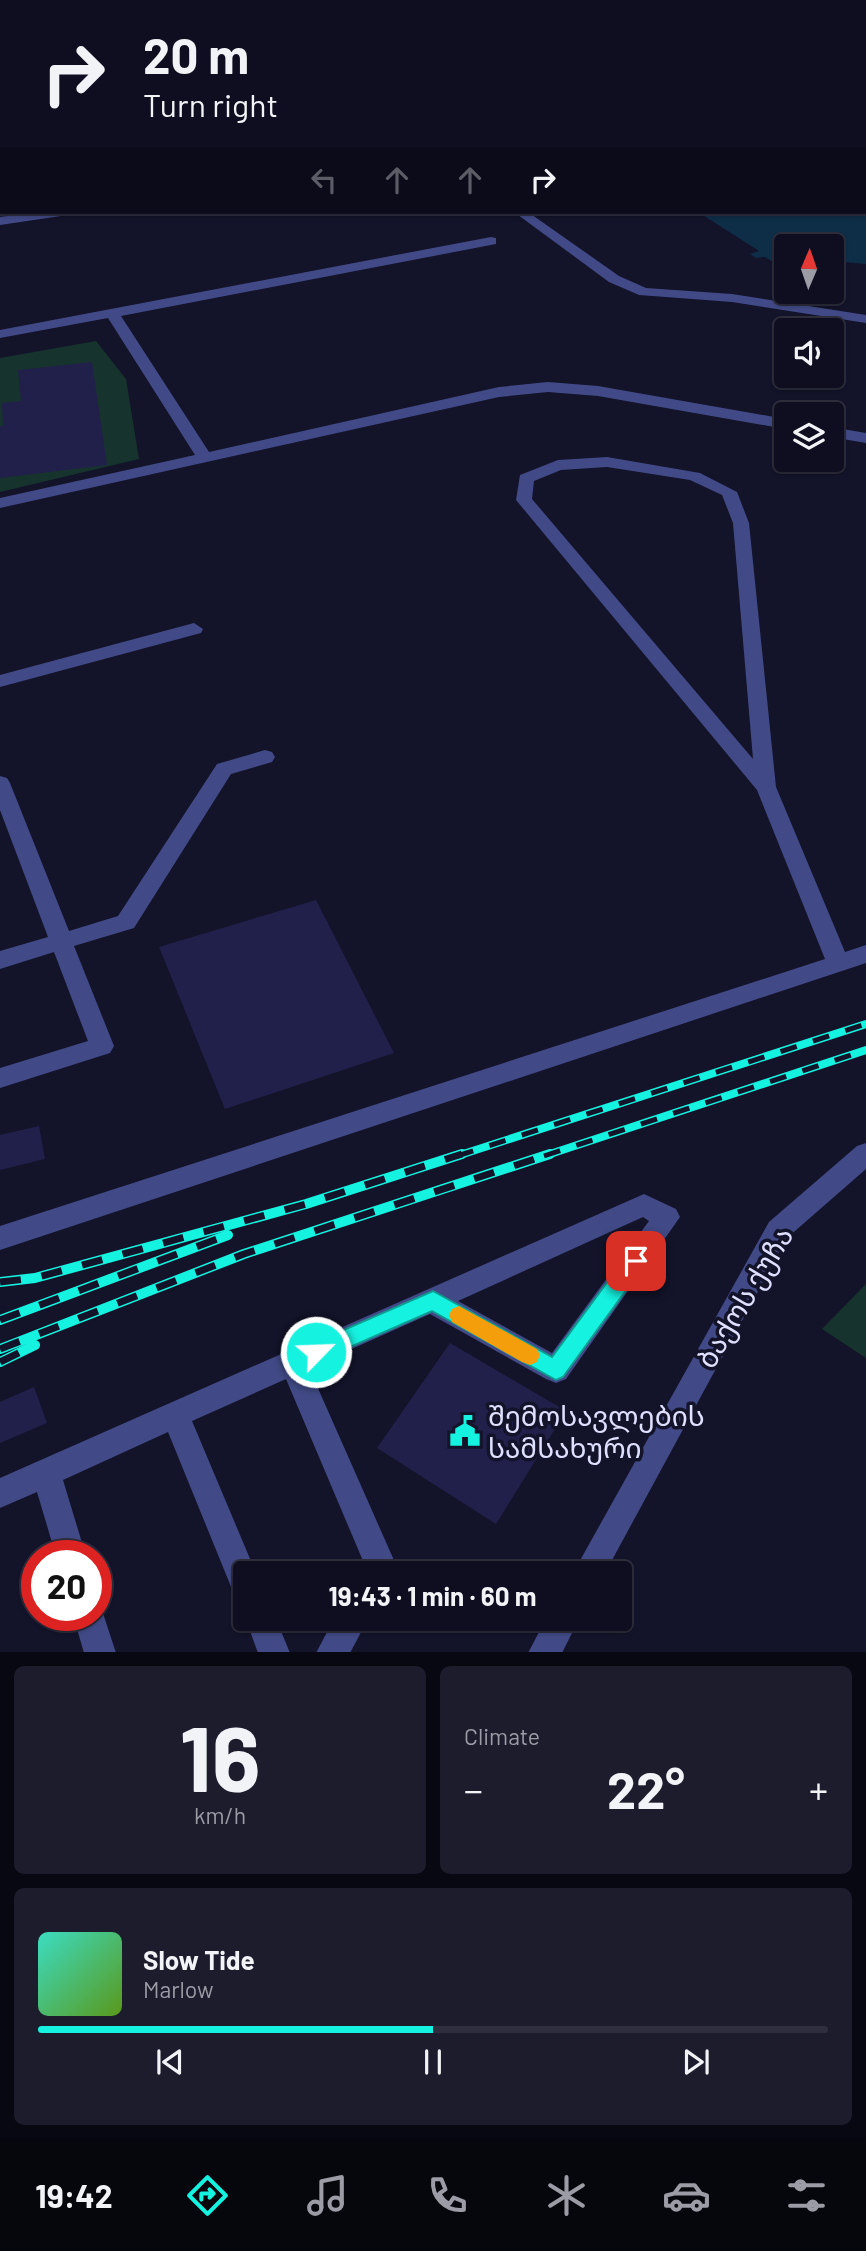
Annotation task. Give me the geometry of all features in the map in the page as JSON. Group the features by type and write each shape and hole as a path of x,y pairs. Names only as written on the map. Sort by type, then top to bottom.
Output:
{"street":[{"path":"0,221 47,214"},
{"path":"523,214 614,279 644,292 732,298 866,319"},
{"path":"0,334 491,241"},
{"path":"112,313 204,457"},
{"path":"0,503 499,392 548,387 598,391 774,422"},
{"path":"844,434 866,438"},
{"path":"766,787 524,500 526,478 558,465 607,462 694,476 729,492 741,523 766,787 838,963"},
{"path":"0,681 194,629"},
{"path":"0,960 127,922 225,769 265,757"},
{"path":"0,783 102,1046 0,1078"},
{"path":"0,1238 866,954"},
{"name":"ბაქოს ქუჩა","path":"595,1561 778,1230 866,1154"},
{"path":"0,1493 644,1205 667,1217 556,1370 433,1301"},
{"path":"293,1363 379,1561"},
{"path":"176,1415 236,1561"},
{"path":"46,1472 66,1540"},
{"path":"94,1631 100,1652"},
{"path":"265,1631 274,1652"},
{"path":"333,1652 345,1631"},
{"path":"545,1652 556,1631"}],"green space":[{"path":"96,341 126,379 139,459 0,492 0,358"},
{"path":"866,1284 866,1358 822,1329"}],"water":[{"path":"701,214 866,214 866,264 844,262 844,234 774,234 774,262 750,254 759,251"}],"building":[{"path":"92,362 107,465 0,478 2,403 21,401 18,370"},
{"path":"316,900 394,1053 225,1109 159,947"},
{"path":"39,1126 45,1159 0,1170 0,1135"},
{"path":"450,1343 566,1411 496,1524 377,1448"},
{"path":"34,1387 47,1423 0,1443 0,1402"}],"railway":[{"path":"457,1156 866,1024"},
{"path":"544,1156 866,1050"},
{"path":"0,1282 35,1278 306,1204 462,1154"},
{"path":"0,1349 244,1254 550,1154"},
{"path":"0,1320 228,1235"},
{"path":"0,1362 35,1345"}],"slow traffic":[{"path":"459,1315 530,1355"}],"place":[{"name":"შემოსავლების სამსახური","path":"465,1431"}],"route":[{"path":"316,1352 433,1301 556,1370 636,1261"}]}
